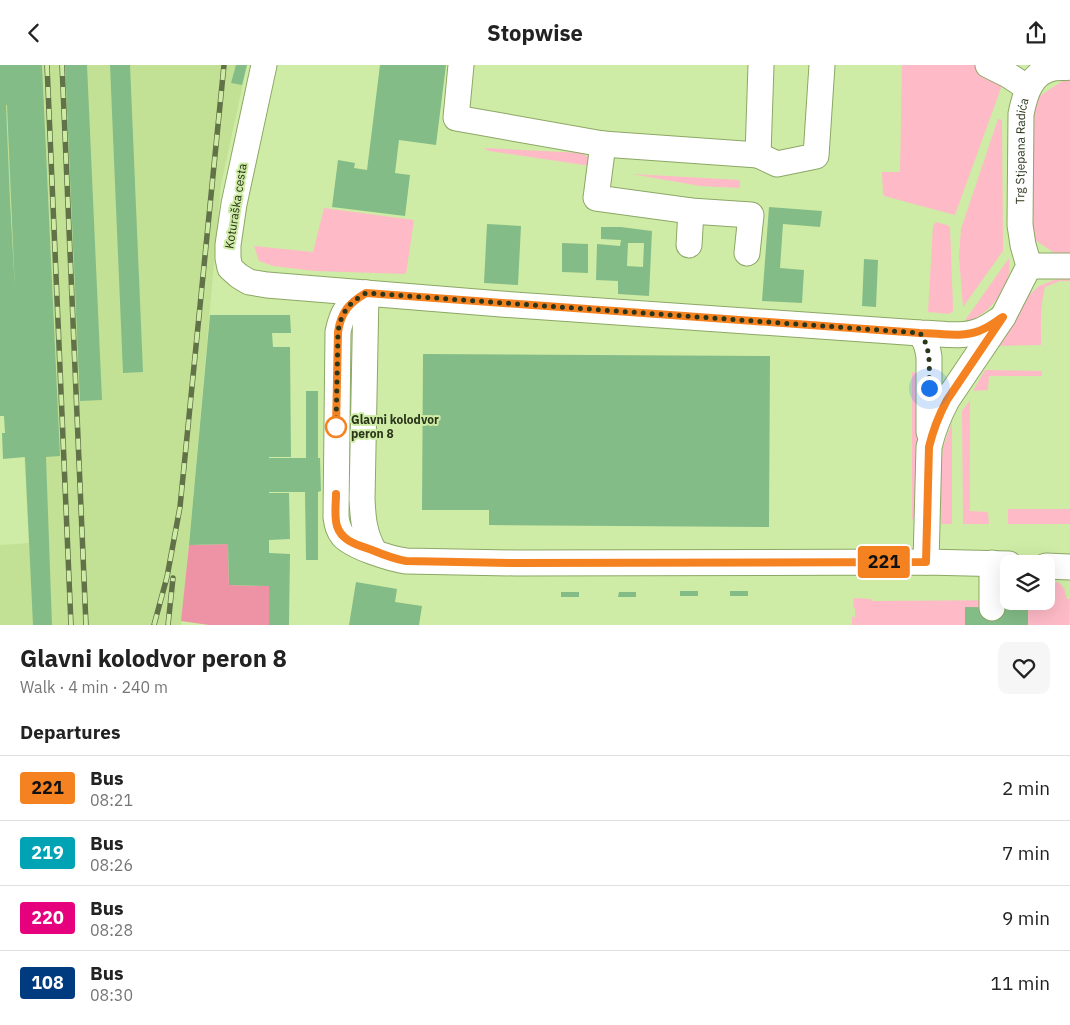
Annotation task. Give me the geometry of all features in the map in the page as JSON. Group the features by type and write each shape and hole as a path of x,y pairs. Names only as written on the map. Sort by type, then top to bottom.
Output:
{"street":[{"name":"Koturaška cesta","path":"264,65 234,204 228,245 230,268 249,282 366,293"},
{"path":"461,65 456,118 602,144 758,155 777,164 816,157 822,65"},
{"path":"758,155 761,65"},
{"path":"988,65 1028,88"},
{"name":"Trg Stjepana Radića","path":"1029,266 1020,225 1021,114 1028,88 1034,78 1044,71 1070,67"},
{"path":"602,144 596,198 692,211 751,215 746,253"},
{"path":"689,245 692,211"},
{"path":"929,447 932,433 942,410 1003,317 1029,266 1070,266"},
{"path":"992,608 1000,564 926,562 514,563 406,561 393,559 352,543 343,536 338,528 336,517 338,332 339,323 347,307 366,293 920,333 968,334 989,327 1003,317"},
{"path":"920,333 925,339 929,357 926,562"},
{"path":"1055,566 1070,567"}],"shaded area":[{"path":"4,65 247,65 221,185 181,625 0,625 0,545 29,543"},
{"path":"902,65 1001,65 1001,88 955,215 884,196 882,172 900,172"},
{"path":"1064,80 1070,80 1070,255 1059,256 1035,240 1026,221 1027,115 1035,99"},
{"path":"998,119 1002,120 1003,251 963,307 959,257 961,229"},
{"path":"484,148 582,153 589,158 591,166 489,151"},
{"path":"632,174 740,180 740,188 700,186"},
{"path":"324,208 414,220 406,274 315,271 273,266 259,261 254,246 313,252"},
{"path":"936,222 950,227 953,311 949,314 928,312 933,226"},
{"path":"1009,258 1007,281 999,296 988,309 967,322 966,319"},
{"path":"1059,278 1070,278 1070,281 1060,281 1045,287 1042,308 1041,345 999,346 1029,295 1039,286"},
{"path":"985,370 1042,371 1042,376 989,376 988,390 973,391"},
{"path":"912,372 922,376 915,520 912,519"},
{"path":"970,400 970,511 988,512 989,524 963,524 962,411"},
{"path":"952,422 952,524 941,524 943,447"},
{"path":"1008,509 1070,509 1070,524 1008,524"},
{"path":"228,544 229,585 269,586 269,625 209,625 181,621 189,545"},
{"path":"1055,582 1058,582 1064,588 1067,599 1070,599 1069,625 852,625 852,616 855,618 854,598 871,599 872,601 1000,600 1000,610 1055,610"}],"building":[{"path":"0,65 42,65 60,456 46,457 52,625 33,625 25,457 3,459 2,433 5,433 4,416 0,416","holes":["7,105 15,290 10,200"]},
{"path":"65,65 87,65 102,400 80,401"},
{"path":"110,65 130,65 143,372 123,373"},
{"path":"236,65 247,65 242,85 231,83"},
{"path":"380,65 446,65 436,145 399,140 395,173 410,175 405,216 332,207 338,160 355,163 354,168 367,170"},
{"path":"769,207 822,211 820,227 783,224 780,268 804,270 802,303 762,301"},
{"path":"487,224 521,226 518,285 484,283"},
{"path":"601,227 621,227 652,231 649,296 618,294 618,281 596,280 597,244 620,246 621,240 601,239","holes":["628,243 644,243 643,267 627,266"]},
{"path":"562,243 588,244 588,273 562,272"},
{"path":"864,259 878,260 876,307 862,306"},
{"path":"210,315 290,315 291,333 272,333 273,347 290,347 291,457 269,458 306,458 306,391 318,391 318,458 320,458 321,491 318,492 318,560 306,560 305,492 269,492 289,493 290,539 269,540 269,553 290,554 289,625 269,625 269,586 229,585 228,544 189,545"},
{"path":"423,354 770,356 769,527 489,525 489,510 422,510"},
{"path":"356,582 397,589 395,602 422,606 419,625 349,625"},
{"path":"680,591 698,591 698,596 680,596"},
{"path":"730,591 748,591 748,596 730,596"},
{"path":"561,592 579,592 579,597 561,597"},
{"path":"619,592 636,592 636,597 618,597"},
{"path":"965,607 1028,610 1028,625 965,625"}],"railway":[{"path":"47,65 71,625"},
{"path":"62,65 86,625"},
{"path":"154,625 167,577 180,507 224,65"},
{"path":"168,625 173,578"}],"bus line":[{"name":"221","path":"336,427 339,323 347,307 366,293 920,333 968,334 989,327 1003,317 947,400 932,433 929,447 926,562 514,563 406,561 382,555 352,543 343,536 338,528 336,517 336,494"}],"place":[{"name":"Glavni kolodvor peron 8","path":"336,427"}],"route":[{"path":"336,427 339,323 347,307 366,293 920,333 925,339 928,348 929,388"}]}
